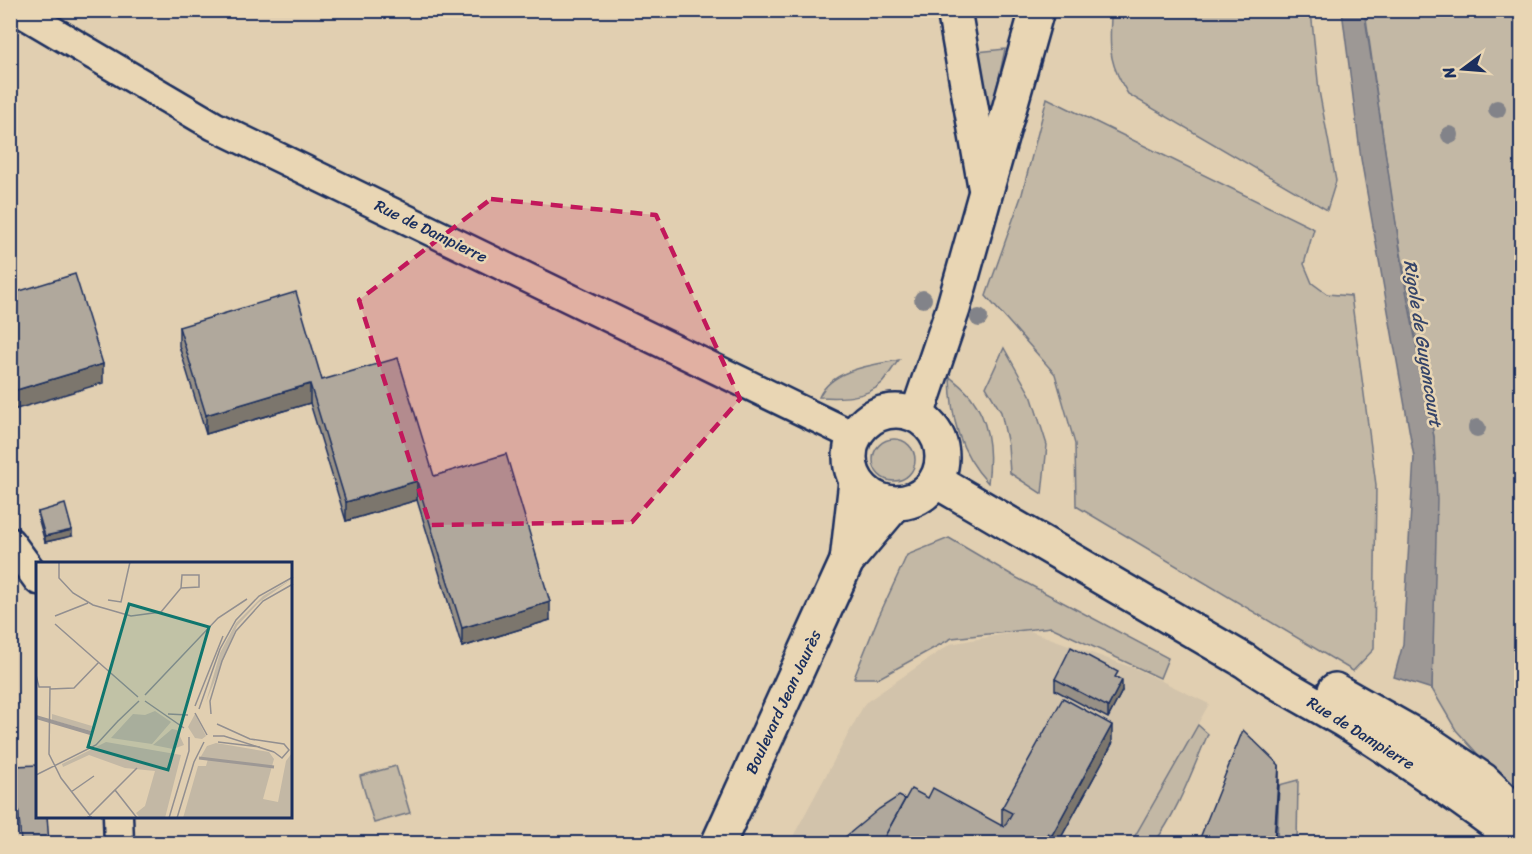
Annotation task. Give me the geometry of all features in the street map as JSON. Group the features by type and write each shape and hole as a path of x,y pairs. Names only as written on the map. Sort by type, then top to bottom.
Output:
{"street":[{"name":"Rue de Dampierre","path":"16,10 214,126 854,436"},
{"path":"954,10 986,195"},
{"path":"917,415 953,309 1037,10"},
{"path":"899,410 917,415 930,425 943,453 936,481 925,493 911,501 895,504 881,501 866,493 856,481 851,468 850,452 854,436 869,419 883,412 899,410"},
{"name":"Boulevard Jean Jaurès","path":"847,561 856,481"},
{"name":"Rue de Dampierre","path":"936,481 1343,720 1418,768 1521,843"},
{"name":"Boulevard Jean Jaurès","path":"718,843 847,561 895,504"},
{"path":"10,542 36,577"},
{"name":"Rue de Dampierre","path":"1195,632 1320,682 1427,742 1484,780 1521,818"},
{"path":"118,818 120,843"}],"highlighted area":[{"path":"491,199 656,215 740,399 632,522 430,525 359,300"}],"shaded area":[{"path":"1120,11 1311,11 1319,91 1336,181 1327,210 1128,94 1114,66 1110,40 1111,18"},
{"path":"1342,11 1364,11 1406,290 1434,437 1437,500 1432,689 1394,677 1403,644 1414,457 1361,159"},
{"path":"1365,11 1521,11 1521,802 1456,730 1432,689 1434,437 1393,208"},
{"path":"1005,49 989,126 977,52"},
{"path":"1047,98 1314,229 1304,264 1312,283 1327,294 1351,296 1376,485 1374,649 1353,671 1076,506 1075,444 1055,374 986,296 1022,194"},
{"path":"1004,348 1032,398 1047,445 1042,494 1010,473 1008,445 1001,412 986,387"},
{"path":"899,360 882,383 868,392 844,397 819,397 833,380 843,374"},
{"path":"950,377 969,394 986,427 990,460 988,483 970,459 958,434 952,406"},
{"path":"894,439 902,440 909,445 914,452 914,468 909,475 902,480 894,481 886,480 879,475 874,468 873,460 874,452 879,445 886,440"},
{"path":"949,538 1017,578 1168,658 1160,678 1051,627 952,638 879,678 854,678 907,555"},
{"path":"1027,630 1139,670 1209,704 1131,843 789,844 865,703 950,644"},
{"path":"1198,725 1208,734 1170,819 1154,843 1131,843"},
{"path":"396,766 410,813 374,823 360,776"},
{"path":"1298,780 1297,843 1277,844 1279,785"}],"building":[{"path":"75,274 103,364 10,392 10,294"},
{"path":"296,292 322,380 398,358 434,476 506,454 550,602 462,628 417,481 346,502 310,384 206,415 179,327"},
{"path":"65,504 72,530 45,536 38,512"},
{"path":"1071,647 1118,672 1115,677 1122,680 1108,707 1055,679"},
{"path":"1063,698 1112,725 1052,835 1048,833 1042,843 881,843 911,789 928,798 933,788 1004,827 1012,813 1002,808"},
{"path":"1243,730 1279,765 1274,843 1198,843"},
{"path":"36,765 36,818 47,818 49,843 21,843 15,766"},
{"path":"899,796 905,799 881,843 838,843 879,809"}],"water label":[{"name":"Rigole de Guyancourt","path":"1423,343"}]}
